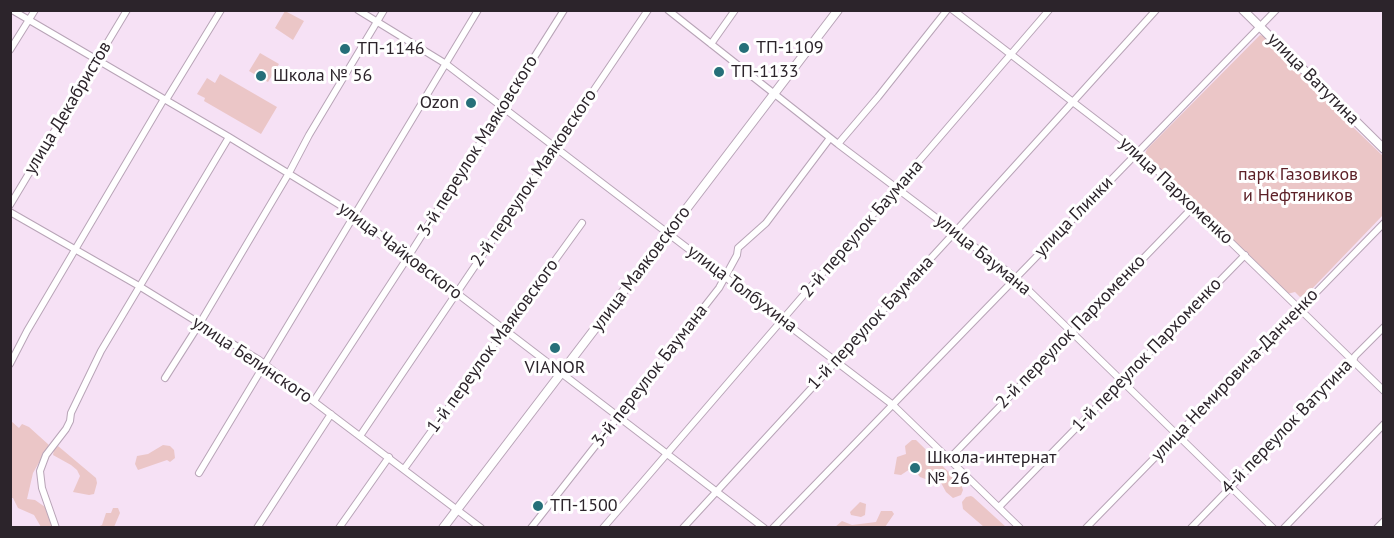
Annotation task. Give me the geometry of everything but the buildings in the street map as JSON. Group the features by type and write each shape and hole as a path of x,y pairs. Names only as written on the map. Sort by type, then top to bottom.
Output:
{"street":[{"name":"улица Чайковского","path":"12,10 229,137 356,216 764,528"},
{"path":"10,50 35,10"},
{"name":"улица Декабристов","path":"10,205 127,10"},
{"path":"10,364 27,330 221,10"},
{"name":"улица Толбухина","path":"358,10 446,64 503,106 893,405 1020,528"},
{"path":"165,378 200,323 384,10"},
{"path":"199,473 356,216 478,10"},
{"name":"3-й переулок Маяковского","path":"314,401 564,10"},
{"name":"2-й переулок Маяковского","path":"360,435 648,10"},
{"name":"улица Баумана","path":"668,10 830,138 1016,278 1273,528"},
{"path":"711,44 735,10"},
{"name":"улица Маяковского","path":"443,528 838,10"},
{"path":"838,144 947,10"},
{"name":"улица Пархоменко","path":"953,10 1138,152 1383,391"},
{"name":"2-й переулок Баумана","path":"603,528 1049,10"},
{"name":"1-й переулок Баумана","path":"683,528 1156,10"},
{"name":"улица Ватутина","path":"1243,10 1383,149"},
{"name":"улица Глинки","path":"773,528 1276,10"},
{"path":"56,528 42,488 40,471 46,455 66,429 71,413 101,351 229,137"},
{"name":"3-й переулок Баумана","path":"531,528 726,277 738,248 766,223 830,138"},
{"name":"2-й переулок Пархоменко","path":"949,459 1194,206"},
{"name":"улица Белинского","path":"10,212 139,286 266,365 481,528"},
{"name":"1-й переулок Маяковского","path":"404,469 582,223"},
{"name":"улица Немировича-Данченко","path":"1086,528 1383,223"},
{"name":"1-й переулок Пархоменко","path":"999,507 1245,255"},
{"name":"4-й переулок Ватутина","path":"1191,528 1383,327"},
{"path":"257,528 331,414"},
{"path":"1284,528 1383,424"},
{"path":"339,528 389,458"},
{"path":"1377,528 1383,521"}],"green space":[{"path":"285,11 304,21 293,40 275,28"},
{"name":"парк Газовиков и Нефтяников","path":"1260,35 1266,37 1278,48 1300,72 1302,78 1383,156 1383,215 1309,292 1300,297 1295,292 1287,294 1147,159 1145,154 1147,149"},
{"path":"260,53 279,64 268,82 249,71"},
{"path":"220,74 277,107 261,134 204,101 205,98 197,94 207,78 215,83"},
{"path":"11,421 19,428 22,424 29,427 49,445 33,473 27,499 35,500 48,509 54,527 41,527 34,515 18,508 11,498"},
{"path":"912,440 916,440 961,484 963,490 961,495 953,498 946,492 939,479 928,480 920,477 914,469 901,475 894,474 897,457 906,454 905,446"},
{"path":"163,445 170,446 174,450 175,458 170,462 167,460 138,470 135,464 137,456 148,454"},
{"path":"58,446 96,478 94,494 73,492 80,476 71,465 53,455 54,449"},
{"path":"971,496 1006,527 984,527 963,509 962,502 966,497"},
{"path":"860,502 866,504 865,515 861,517 851,515 850,512"},
{"path":"113,508 118,508 120,513 114,527 97,527 102,525 106,513 111,513"},
{"path":"881,511 892,511 894,514 885,527 835,527 842,521 852,525 876,522"}],"place":[{"name":"ТП-1109","path":"744,48"},
{"name":"ТП-1146","path":"345,49"},
{"name":"ТП-1133","path":"719,72"},
{"name":"Школа № 56","path":"261,76"},
{"name":"Ozon","path":"471,103"},
{"name":"VIANOR","path":"555,348"},
{"name":"Школа-интернат № 26","path":"915,468"},
{"name":"ТП-1500","path":"538,506"}]}
